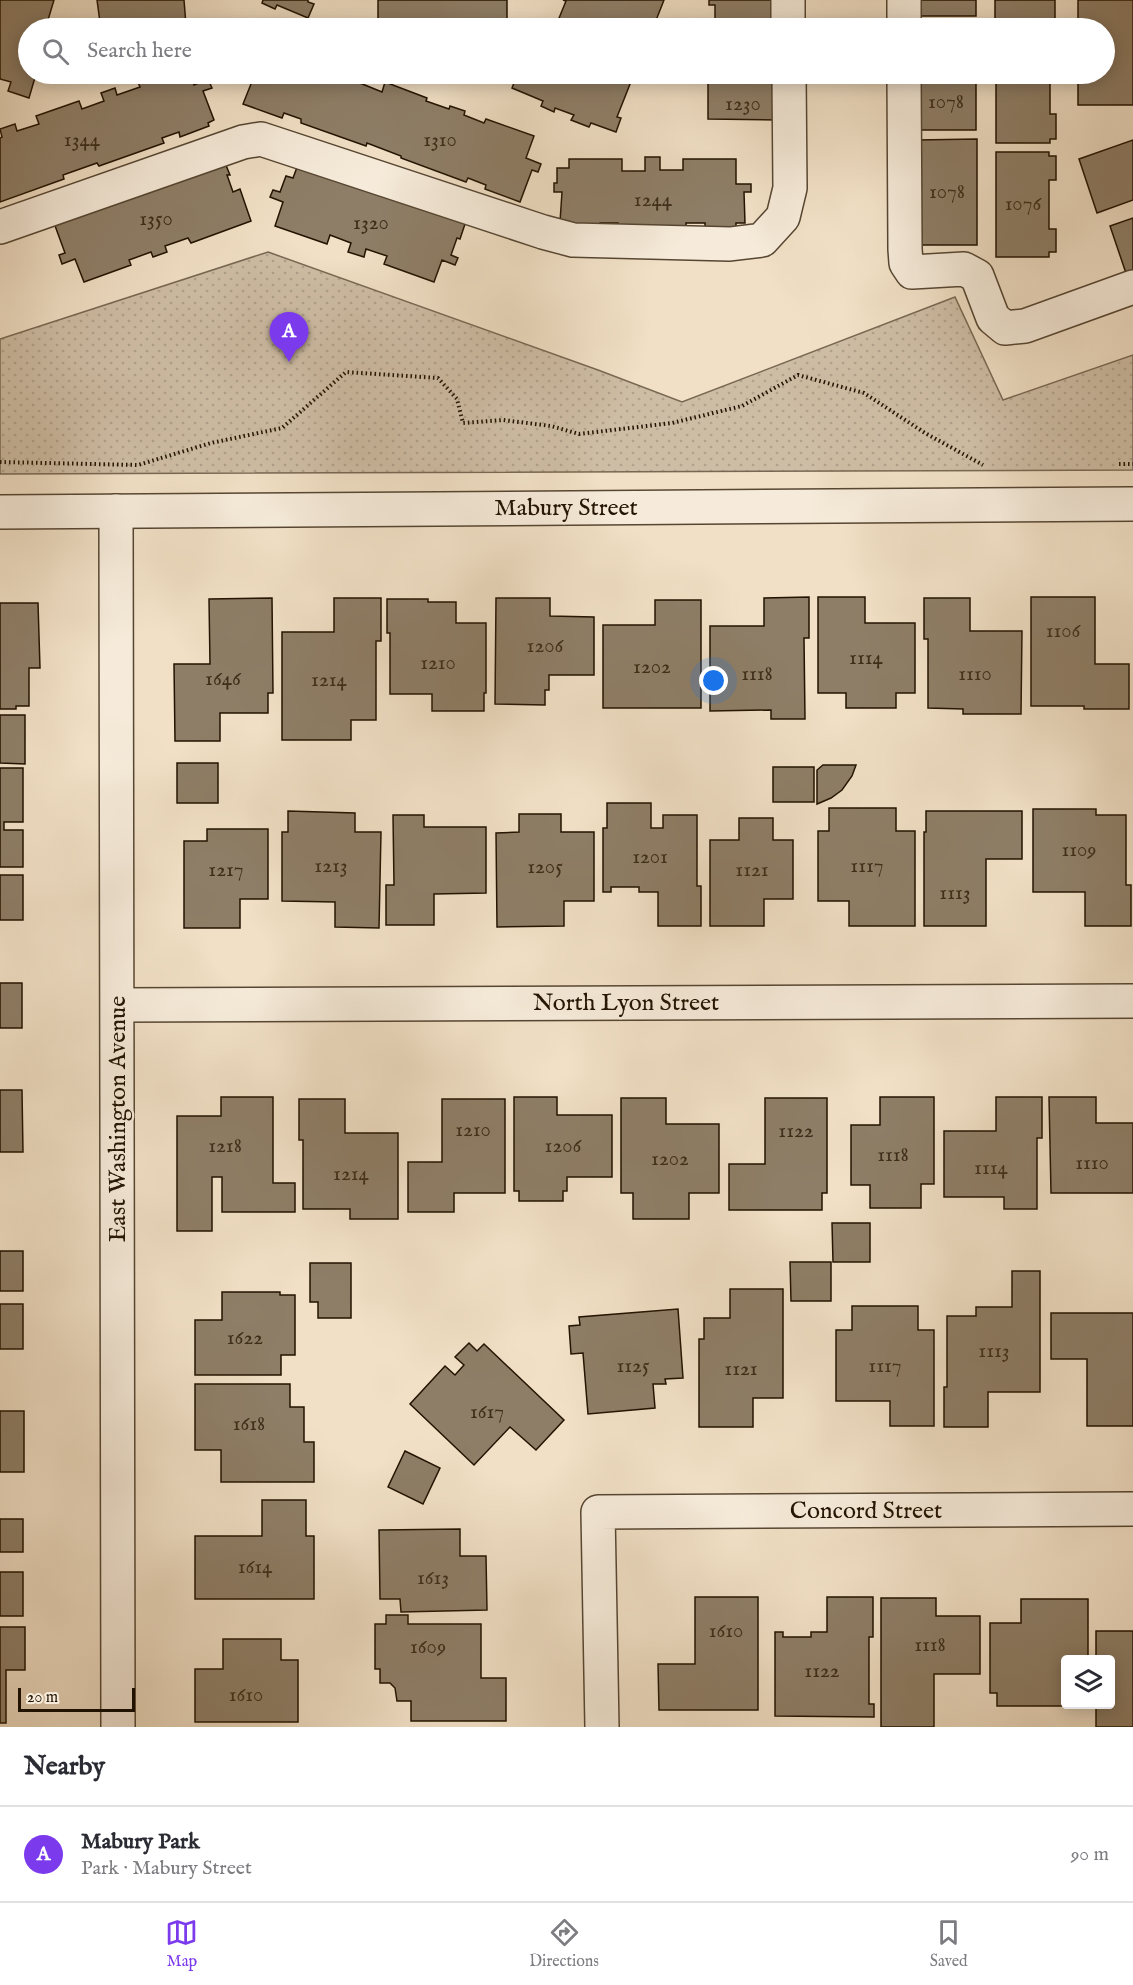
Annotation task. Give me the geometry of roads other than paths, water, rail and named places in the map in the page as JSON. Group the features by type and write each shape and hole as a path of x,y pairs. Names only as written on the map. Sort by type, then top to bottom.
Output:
{"street":[{"path":"788,0 788,18"},
{"path":"904,0 904,18"},
{"path":"0,228 243,141 261,139 573,240 730,244 762,240 783,217 790,188 789,84"},
{"path":"904,84 905,249 906,263 912,272 964,269 977,276 993,318 1005,328 1025,326 1133,287"},
{"name":"Mabury Street","path":"0,512 1133,504"},
{"name":"East Washington Avenue","path":"116,511 118,1727"},
{"name":"North Lyon Street","path":"118,1005 1133,1001"},
{"name":"Concord Street","path":"602,1727 598,1512 1133,1509"}],"place":[{"name":"Mabury Park","path":"289,362"}]}
